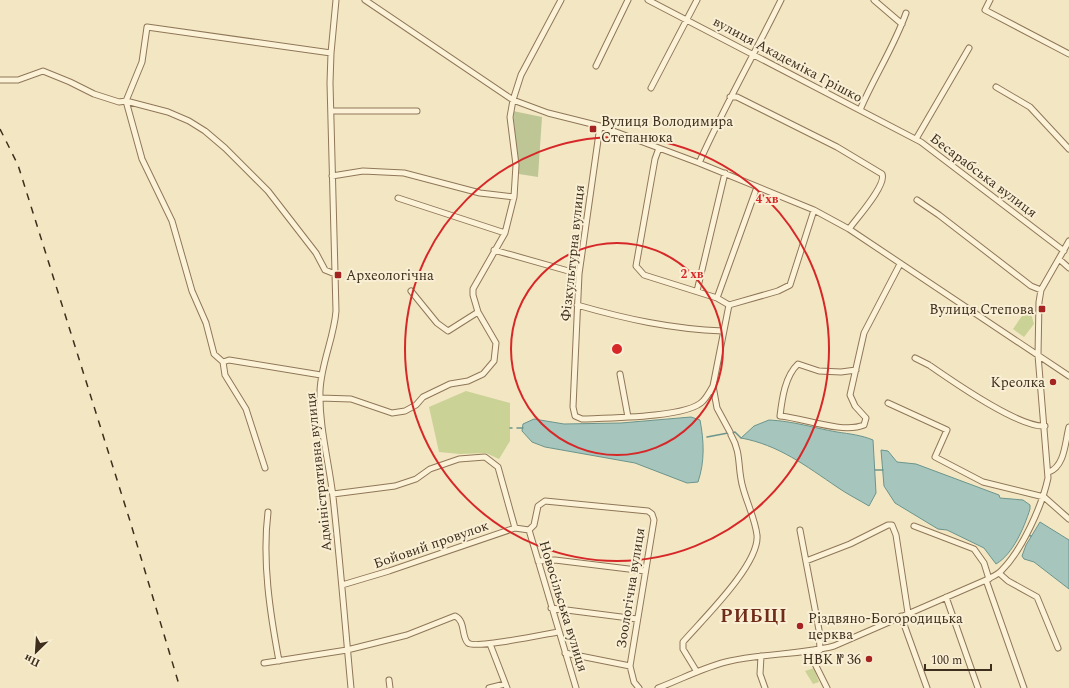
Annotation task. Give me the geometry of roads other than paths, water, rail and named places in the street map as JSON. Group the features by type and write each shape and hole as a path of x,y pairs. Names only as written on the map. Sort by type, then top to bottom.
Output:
{"street":[{"name":"Адміністративна вулиця","path":"336,0 330,53 335,326 321,375 320,398 322,426 333,494 351,688"},
{"path":"365,0 513,100 548,113 600,126 725,173 814,210 849,229 1069,376"},
{"path":"320,398 351,399 392,413 404,411 416,405 423,397 450,384 468,381 483,374 494,360 496,343 478,312 473,295 473,289 504,233 514,197 516,165 510,117 513,100 521,75 561,0"},
{"path":"596,66 628,0"},
{"name":"вулиця Академіка Грішко","path":"648,0 916,139"},
{"path":"651,88 697,0"},
{"path":"699,163 730,97 754,55 782,0"},
{"path":"874,0 902,24"},
{"path":"990,0 985,10 1069,54"},
{"path":"860,110 870,86 902,24 906,13"},
{"path":"265,468 246,409 225,376 223,362 214,354 206,323 192,291 172,221 142,159 126,101 142,62 147,27 330,53"},
{"name":"Бесарабська вулиця","path":"969,48 916,139 1064,251"},
{"path":"0,80 18,80 42,71 70,82 94,94 119,102 126,101 168,112 205,130 268,191 312,247 325,270 335,274"},
{"path":"996,87 1030,107 1069,149"},
{"path":"730,97 737,97 837,147 878,170 882,174 883,181 849,229"},
{"path":"331,111 417,111"},
{"name":"Фізкультурна вулиця","path":"600,126 576,305 573,407 575,416 582,419 628,417"},
{"path":"659,148 655,159 636,266 644,275 717,298 729,305 778,291 790,285 814,210"},
{"path":"332,176 363,171 404,172 480,193 514,197"},
{"path":"697,291 725,173"},
{"path":"717,298 757,187"},
{"path":"398,198 504,233"},
{"path":"917,200 939,215 1031,286 1041,290"},
{"path":"658,688 729,661 818,650 834,646 988,579 999,573 1007,565 1024,537 1044,497 1049,472 1038,355 1041,290 1069,241"},
{"path":"494,250 579,274"},
{"path":"1058,259 1069,268"},
{"path":"856,370 841,372 819,371 798,364 793,369 787,383 780,416 840,427 856,428 864,425 866,418 855,406 850,395 856,370 864,333 900,264"},
{"path":"411,292 437,323 448,331 478,312"},
{"path":"576,305 654,324 684,329 723,331"},
{"path":"697,672 683,649 683,642 738,579 757,542 756,530 742,486 738,447 717,408 713,386 729,305"},
{"path":"915,358 929,365 1008,414 1037,427 1045,426"},
{"path":"223,362 229,360 321,375"},
{"path":"620,374 628,417 683,410 703,402 713,386"},
{"path":"888,403 947,430 935,457 982,482 1044,497 1069,519"},
{"path":"1049,472 1060,465 1069,427"},
{"path":"333,494 395,486 416,479 437,466 459,459 485,457 498,467 515,528"},
{"name":"Зоологічна вулиця","path":"528,530 534,525 538,506 545,501 648,511 652,514 654,520 630,666 634,682 639,688"},
{"path":"268,512 266,562 272,618 279,661"},
{"path":"806,561 850,544 888,525 892,525 896,535 908,613"},
{"path":"914,526 974,549 984,563 1024,688"},
{"name":"Бойовий провулок","path":"342,585 389,571 515,528 528,530"},
{"name":"Новосільська вулиця","path":"528,530 576,688"},
{"path":"800,530 819,630 818,650 815,664 827,688"},
{"path":"538,561 555,560 645,571"},
{"path":"999,573 1008,582 1037,597 1058,648"},
{"path":"946,597 978,688"},
{"path":"551,608 637,619"},
{"path":"264,663 348,650 407,635 455,616 461,621 469,644 490,644 558,632"},
{"path":"901,616 927,688"},
{"path":"489,688 506,686 490,644"},
{"path":"565,653 630,666"},
{"path":"761,656 760,674 765,688"},
{"path":"389,680 390,688"}],"water":[{"path":"691,417 700,420 703,443 703,459 698,482 687,483 635,463 545,447 532,442 522,431 523,424 534,419 564,424 621,423"},
{"path":"769,420 795,423 873,440 876,493 869,506 841,490 792,457 755,441 741,438 754,426"},
{"path":"881,450 888,451 897,462 916,464 999,495 1000,498 1023,500 1030,505 1025,524 1008,554 996,564 984,548 947,530 938,529 895,503 884,486"},
{"path":"1040,522 1069,540 1069,589 1034,562 1024,559 1022,556 1026,545"}],"waterway":[{"path":"517,428 523,428"},
{"path":"732,433 735,432 741,438"},
{"path":"707,437 728,433"},
{"path":"875,470 883,470"},
{"path":"1024,534 1031,536"}],"railway":[{"path":"0,129 18,165 130,521 180,688"}],"place":[{"name":"Вулиця Володимира Степанюка","path":"593,129"},
{"name":"Археологічна","path":"338,275"},
{"name":"Вулиця Степова","path":"1042,309"},
{"name":"Креолка","path":"1053,382"},
{"name":"Різдвяно-Богородицька церква","path":"800,626"},
{"name":"НВК № 36","path":"869,659"}],"district":[{"name":"РИБЦІ","path":"754,616"}]}
